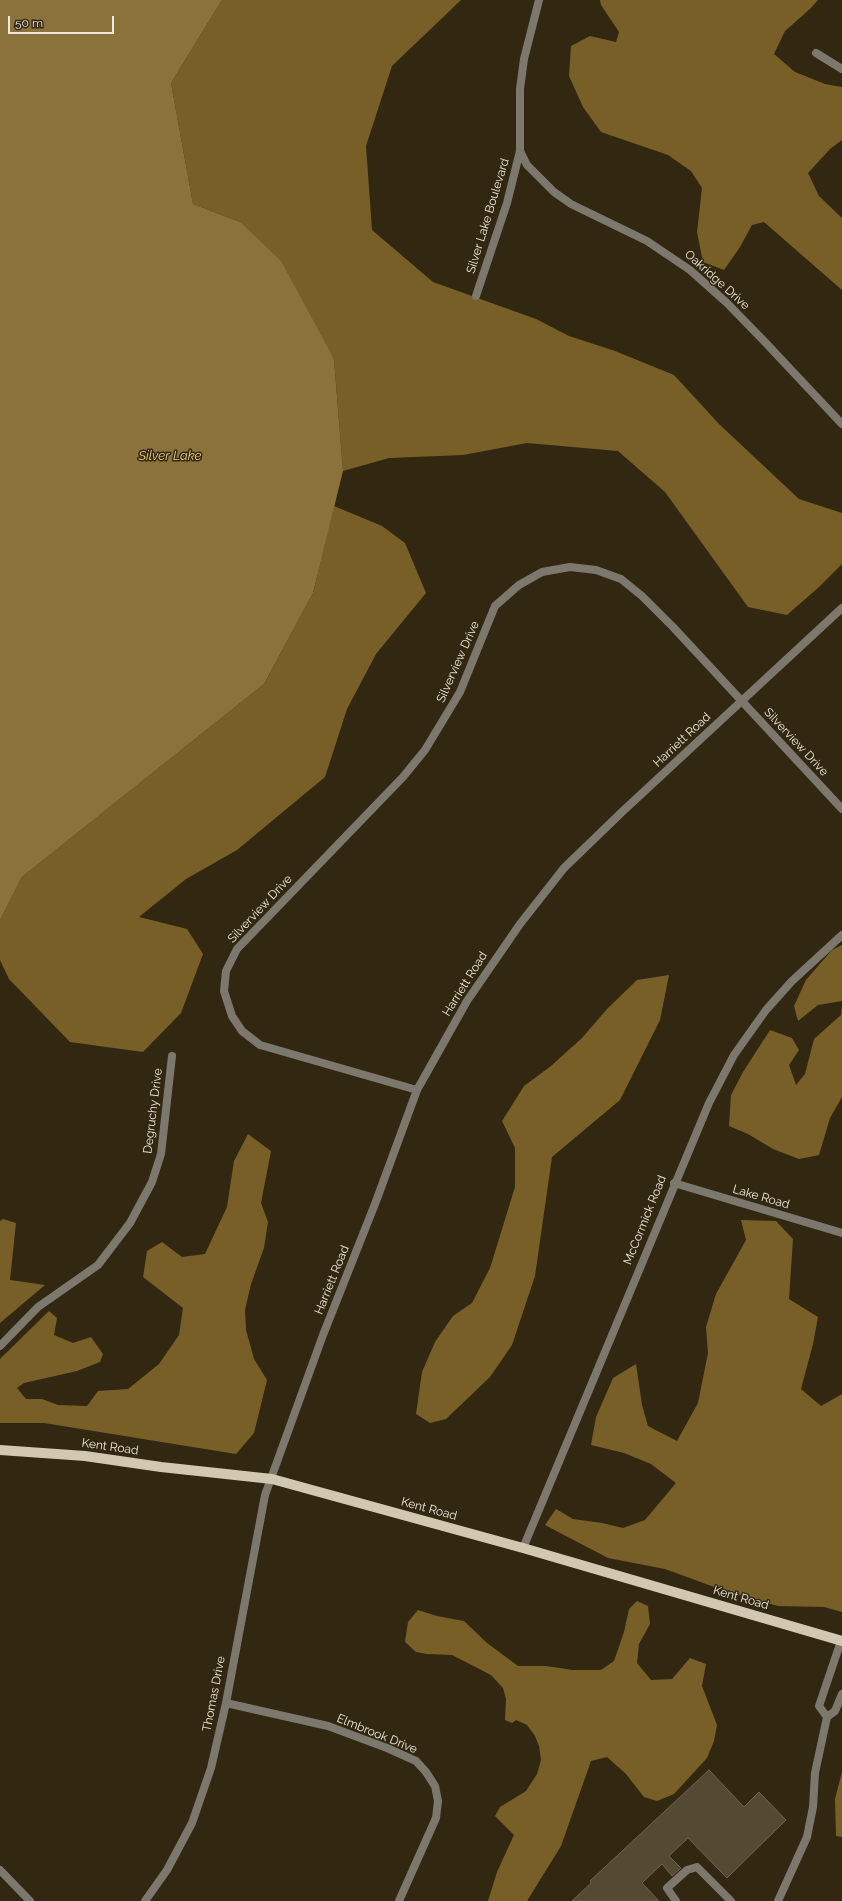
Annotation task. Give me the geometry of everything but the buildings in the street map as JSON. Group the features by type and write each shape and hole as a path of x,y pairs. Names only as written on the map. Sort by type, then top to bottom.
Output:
{"main road":[{"name":"Kent Road","path":"0,1450 85,1456 161,1467 272,1479 523,1548 841,1641"}],"street":[{"name":"Silver Lake Boulevard","path":"476,296 507,203 520,151 520,89 524,59 539,0"},
{"path":"816,52 842,69"},
{"name":"Oakridge Drive","path":"520,151 527,165 554,192 571,204 647,241 690,270 728,303 842,424"},
{"name":"Silverview Drive","path":"417,1090 260,1045 242,1031 232,1016 224,991 226,971 237,949 403,777 426,750 460,692 495,606 518,585 542,572 570,567 596,570 621,579 663,616 842,809"},
{"name":"Harriett Road","path":"272,1479 323,1335 375,1204 417,1090 471,995 520,924 564,868 842,608"},
{"name":"McCormick Road","path":"523,1548 709,1102 734,1055 753,1026 792,981 842,934"},
{"name":"Degruchy Drive","path":"0,1346 38,1307 98,1265 130,1223 152,1182 161,1154 172,1056"},
{"name":"Lake Road","path":"674,1184 842,1233"},
{"name":"Thomas Drive","path":"145,1901 167,1870 192,1823 211,1768 226,1703 255,1541 265,1495 272,1479"},
{"path":"828,1716 819,1706 841,1641"},
{"path":"778,1901 808,1837 813,1807 816,1773 828,1716 835,1711 842,1694"},
{"name":"Elmbrook Drive","path":"226,1703 328,1726 387,1748 416,1761 426,1772 435,1786 438,1801 436,1818 399,1901"},
{"path":"676,1901 667,1888 687,1870 697,1867 731,1901"},
{"path":"0,1870 30,1901"}],"shaded area":[{"path":"222,0 461,0 392,66 366,146 372,230 433,282 536,319 569,336 615,351 674,375 719,424 799,499 842,513 842,564 819,587 787,615 748,607 665,492 618,451 527,443 463,455 389,458 343,471 334,359 240,222 193,204 171,83"},
{"path":"600,0 818,0 785,31 774,54 795,72 825,84 842,87 842,140 830,149 808,173 819,196 842,218 842,290 764,222 752,225 740,247 724,270 703,262 697,232 702,188 691,171 668,155 601,132 583,107 569,76 571,46 590,36 616,42 619,32 601,5"},
{"path":"334,506 382,526 405,543 426,593 376,654 347,709 325,777 237,850 186,879 139,917 187,929 203,954 181,1013 143,1052 70,1042 9,979 0,960 0,920 22,877 264,684 313,593"},
{"path":"842,945 842,1001 818,1005 798,1021 794,1006 806,980 832,950"},
{"path":"669,975 660,1020 620,1100 552,1157 535,1276 512,1345 490,1377 446,1419 430,1423 416,1414 422,1372 435,1342 453,1316 472,1303 490,1268 515,1187 515,1148 502,1121 524,1086 551,1066 582,1038 607,1009 637,980"},
{"path":"842,1005 842,1097 830,1118 819,1155 799,1159 773,1149 748,1134 729,1126 731,1095 743,1072 770,1030 792,1038 799,1050 789,1065 796,1085 805,1074 814,1039 841,1015"},
{"path":"248,1134 271,1151 261,1203 268,1222 264,1248 251,1284 245,1310 246,1330 254,1359 267,1380 254,1433 236,1454 44,1423 0,1423 0,1359 49,1311 57,1318 54,1335 73,1343 91,1337 103,1354 100,1362 77,1371 24,1383 17,1388 26,1399 42,1399 58,1405 87,1406 98,1391 128,1389 159,1364 179,1335 183,1308 143,1277 147,1251 162,1242 182,1257 205,1254 227,1207 234,1161"},
{"path":"3,1219 16,1223 10,1280 45,1285 0,1323 0,1221"},
{"path":"741,1220 776,1221 793,1239 789,1299 818,1317 813,1344 801,1389 821,1406 842,1394 842,1612 824,1607 778,1606 728,1592 665,1569 608,1558 545,1525 556,1509 573,1519 602,1523 623,1528 645,1520 676,1483 651,1464 624,1453 591,1445 596,1417 613,1378 636,1364 642,1405 648,1426 677,1441 698,1403 708,1353 706,1327 716,1294 746,1240"},
{"path":"637,1601 648,1606 650,1624 639,1644 637,1663 651,1680 672,1679 690,1658 706,1664 702,1686 717,1725 714,1741 707,1758 674,1794 657,1801 644,1797 626,1774 607,1757 591,1761 561,1846 527,1901 488,1901 497,1872 514,1835 495,1816 500,1807 526,1791 537,1774 541,1760 539,1746 535,1736 527,1725 516,1720 512,1723 505,1720 506,1699 503,1688 491,1675 452,1655 416,1652 405,1642 408,1622 418,1610 437,1616 464,1621 487,1643 518,1666 546,1666 573,1670 601,1670 614,1661 624,1632 629,1609"},
{"path":"842,1772 842,1837 836,1836 835,1799"}],"water":[{"name":"Silver Lake","path":"0,0 222,0 171,83 193,204 240,222 281,261 334,359 343,471 313,593 264,684 22,877 0,920"}]}
